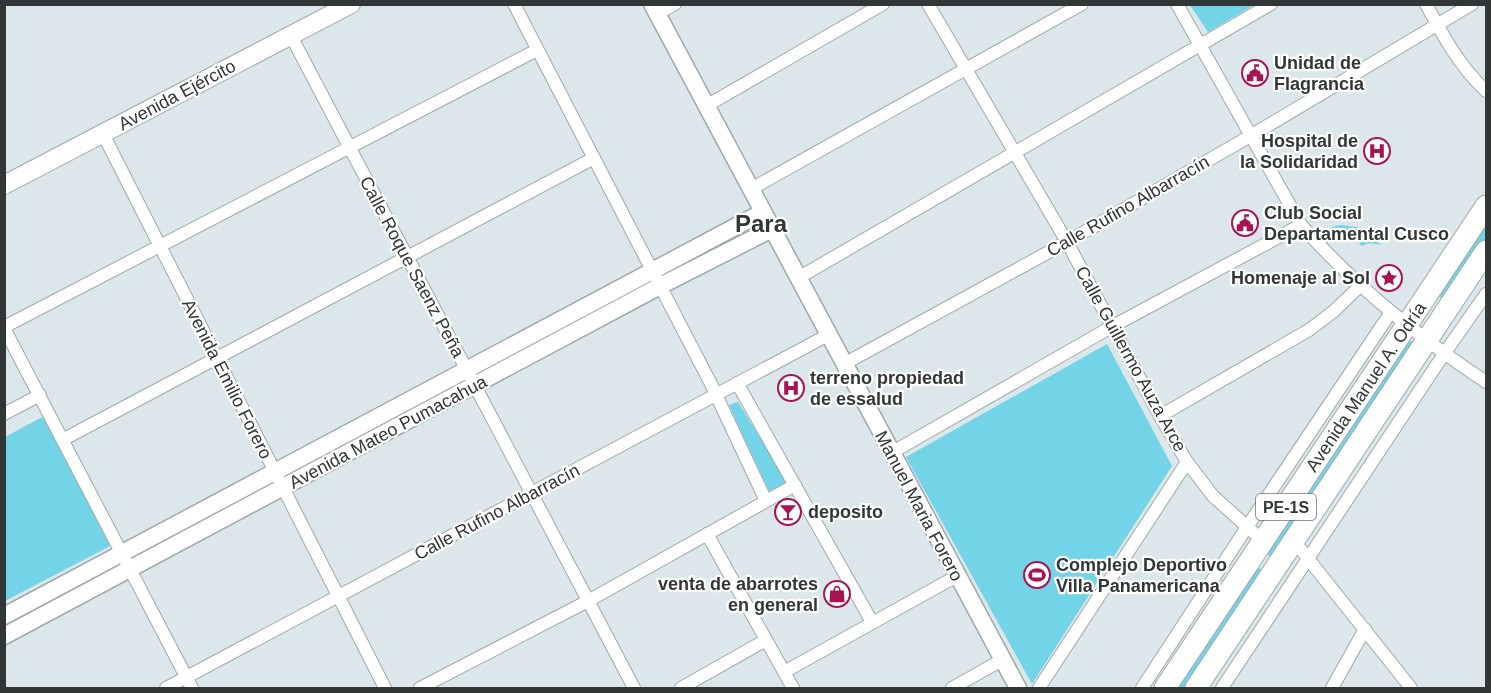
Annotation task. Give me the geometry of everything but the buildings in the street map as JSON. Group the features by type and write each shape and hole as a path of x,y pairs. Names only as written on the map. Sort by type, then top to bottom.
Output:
{"highway":[{"name":"Avenida Manuel A. Odría","path":"1166,688 1486,206"},
{"name":"Avenida Manuel A. Odría","path":"1196,688 1486,251"},
{"path":"1259,548 1275,569"}],"main road":[{"name":"Avenida Ejército","path":"4,185 351,4"}],"street":[{"path":"514,4 716,394 766,501"},
{"path":"655,9 675,4"},
{"path":"706,106 883,4"},
{"name":"Calle Guillermo Auza Arce","path":"928,4 1067,242 1187,462 1213,495 1247,527 1259,548"},
{"path":"751,189 1082,4"},
{"path":"1177,4 1301,225 1326,253 1391,312 1444,354 1486,382"},
{"path":"798,278 1271,4"},
{"path":"1426,4 1459,61 1486,91"},
{"name":"Calle Rufino Albarracín","path":"844,364 1067,242 1472,4"},
{"name":"Manuel Maria Forero","path":"655,9 1018,688"},
{"name":"Calle Roque Saenz Peña","path":"291,36 634,688"},
{"path":"189,683 4,327 537,50"},
{"name":"Avenida Emilio Forero","path":"103,134 385,688"},
{"path":"64,439 594,158"},
{"name":"Avenida Mateo Pumacahua","path":"4,636 127,562 657,278 763,212"},
{"path":"891,453 1113,326 1301,225"},
{"name":"Avenida Mateo Pumacahua","path":"657,278 772,229"},
{"path":"1160,416 1309,330 1334,311 1361,285"},
{"path":"1222,688 1486,294"},
{"name":"Avenida Manuel A. Odría","path":"1142,688 1391,312"},
{"name":"Calle Rufino Albarracín","path":"166,688 189,683 338,597 828,335"},
{"path":"737,383 872,622"},
{"path":"4,414 40,395"},
{"path":"1039,688 1187,462"},
{"path":"420,688 588,601 795,485"},
{"path":"707,534 794,688"},
{"path":"1294,541 1411,688"},
{"name":"Avenida Mateo Pumacahua","path":"4,616 127,562"},
{"path":"784,672 957,576"},
{"path":"1332,688 1365,629"},
{"path":"681,688 766,640"},
{"path":"952,688 1002,660"}],"shaded area":[{"path":"1190,5 1254,5 1208,32"},
{"path":"1486,218 1486,241 1449,298 1441,298 1436,294"},
{"path":"1341,225 1357,227 1382,245 1370,243 1361,246 1355,236 1348,232 1342,233 1335,243 1325,234 1332,227"},
{"path":"1412,341 1415,345 1271,557 1268,555 1268,550 1409,342"},
{"name":"Complejo Deportivo Villa Panamericana","path":"1107,344 1172,466 1032,684 906,457"},
{"path":"738,402 788,483 769,491 729,405"},
{"path":"44,416 110,546 5,601 5,437"},
{"path":"1259,568 1264,571 1189,688 1174,688 1253,571"}],"place":[{"name":"Unidad de Flagrancia","path":"1255,73"},
{"name":"Hospital de la Solidaridad","path":"1377,151"},
{"name":"Club Social Departamental Cusco","path":"1245,223"},
{"name":"Homenaje al Sol","path":"1389,278"},
{"name":"terreno propiedad de essalud","path":"791,388"},
{"name":"deposito","path":"788,512"},
{"name":"Complejo Deportivo Villa Panamericana","path":"1037,575"},
{"name":"venta de abarrotes en general","path":"837,594"}],"district":[{"name":"Para","path":"761,223"}]}
